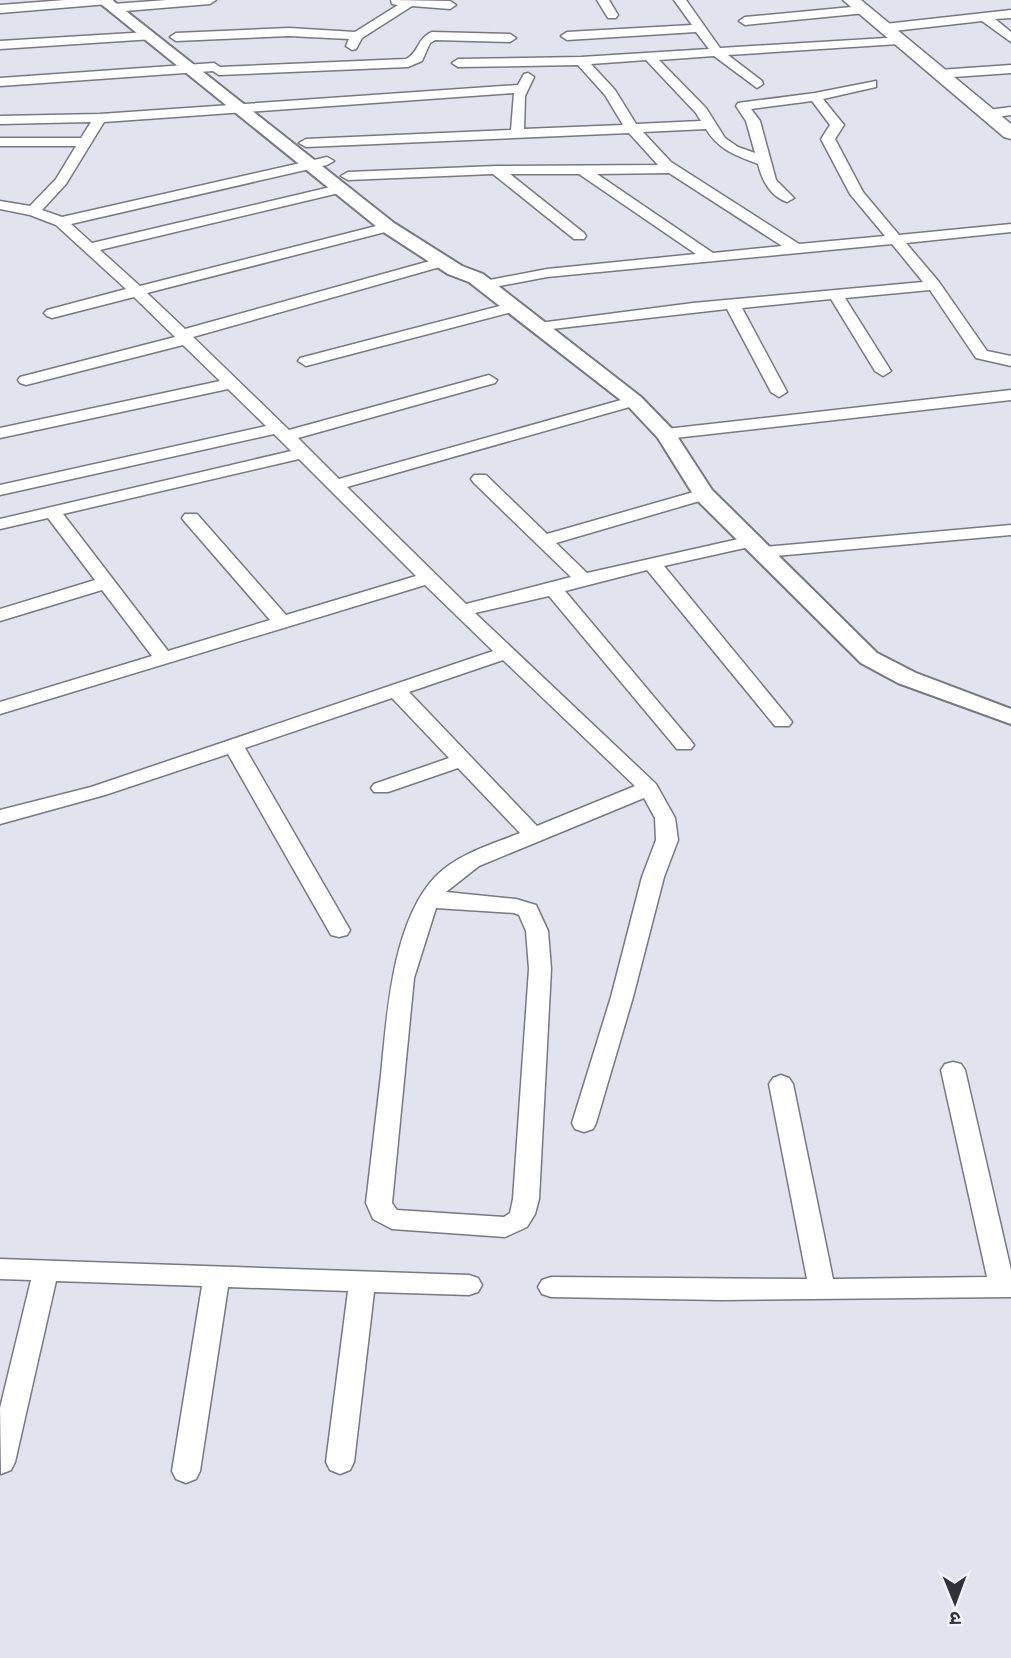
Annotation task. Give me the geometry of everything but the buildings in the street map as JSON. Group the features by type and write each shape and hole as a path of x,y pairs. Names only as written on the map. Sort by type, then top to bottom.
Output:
{"main road":[{"path":"859,3 884,28 1011,133"}],"street":[{"path":"0,9 210,0"},
{"path":"388,0 450,5"},
{"path":"603,0 612,15"},
{"path":"680,0 698,29 717,52 757,84"},
{"path":"115,2 149,36 307,165 389,206"},
{"path":"115,2 176,37 263,106 327,161 388,227 442,262 480,281 511,308 634,401 666,434 704,494 869,659 907,678 1011,717"},
{"path":"352,66 352,46 357,36 410,2"},
{"path":"745,20 859,3"},
{"path":"884,28 1011,13"},
{"path":"983,16 1011,38"},
{"path":"567,36 698,29"},
{"path":"176,37 289,32 357,36"},
{"path":"0,45 149,36"},
{"path":"0,82 191,69 352,66 414,61 425,41 432,36 510,38"},
{"path":"458,63 581,61 899,40"},
{"path":"649,57 701,111 720,141 763,161"},
{"path":"581,61 610,93 632,128 672,169 799,250"},
{"path":"517,133 522,89 536,63"},
{"path":"939,74 1011,69"},
{"path":"786,198 769,181 753,121 743,106 815,97 871,84"},
{"path":"0,120 100,118 522,89"},
{"path":"815,97 836,125 835,132 828,137 832,151 857,194 894,241 934,285 982,355 1011,362"},
{"path":"988,114 1011,111"},
{"path":"33,211 61,181 100,118"},
{"path":"306,143 710,125"},
{"path":"0,142 85,142"},
{"path":"61,222 327,161"},
{"path":"89,248 344,182 496,170 672,169"},
{"path":"496,170 579,236"},
{"path":"583,170 711,258"},
{"path":"0,205 33,211 61,222 232,383 461,611 649,788 665,818 667,840 653,877 622,997 584,1123"},
{"path":"410,221 463,258 474,269 480,281"},
{"path":"52,313 388,227"},
{"path":"480,281 1011,228"},
{"path":"26,380 442,262"},
{"path":"538,328 732,304 934,285"},
{"path":"835,294 883,371"},
{"path":"732,304 779,392"},
{"path":"306,361 511,308"},
{"path":"0,490 282,432 489,380"},
{"path":"0,433 232,383"},
{"path":"666,434 1011,395"},
{"path":"335,485 634,401"},
{"path":"0,524 303,453"},
{"path":"480,479 583,579"},
{"path":"543,541 704,494"},
{"path":"52,512 164,658"},
{"path":"191,518 282,622"},
{"path":"461,611 583,579 758,547 1011,530"},
{"path":"653,565 782,722"},
{"path":"0,708 428,578"},
{"path":"0,615 106,583"},
{"path":"553,589 684,745"},
{"path":"0,817 98,791 505,653"},
{"path":"396,690 533,835"},
{"path":"233,745 339,930"},
{"path":"381,788 462,760"},
{"path":"429,900 516,906 528,910 535,924 540,969 526,1199 522,1217 517,1224 505,1227 392,1219 382,1212 379,1203 403,978 429,900 437,886 450,873 471,860 649,788"},
{"path":"551,1287 1007,1287 953,1070"},
{"path":"781,1084 822,1289"},
{"path":"0,1269 470,1285"},
{"path":"1,1462 46,1270"},
{"path":"186,1471 217,1276"},
{"path":"340,1462 362,1281"}]}
